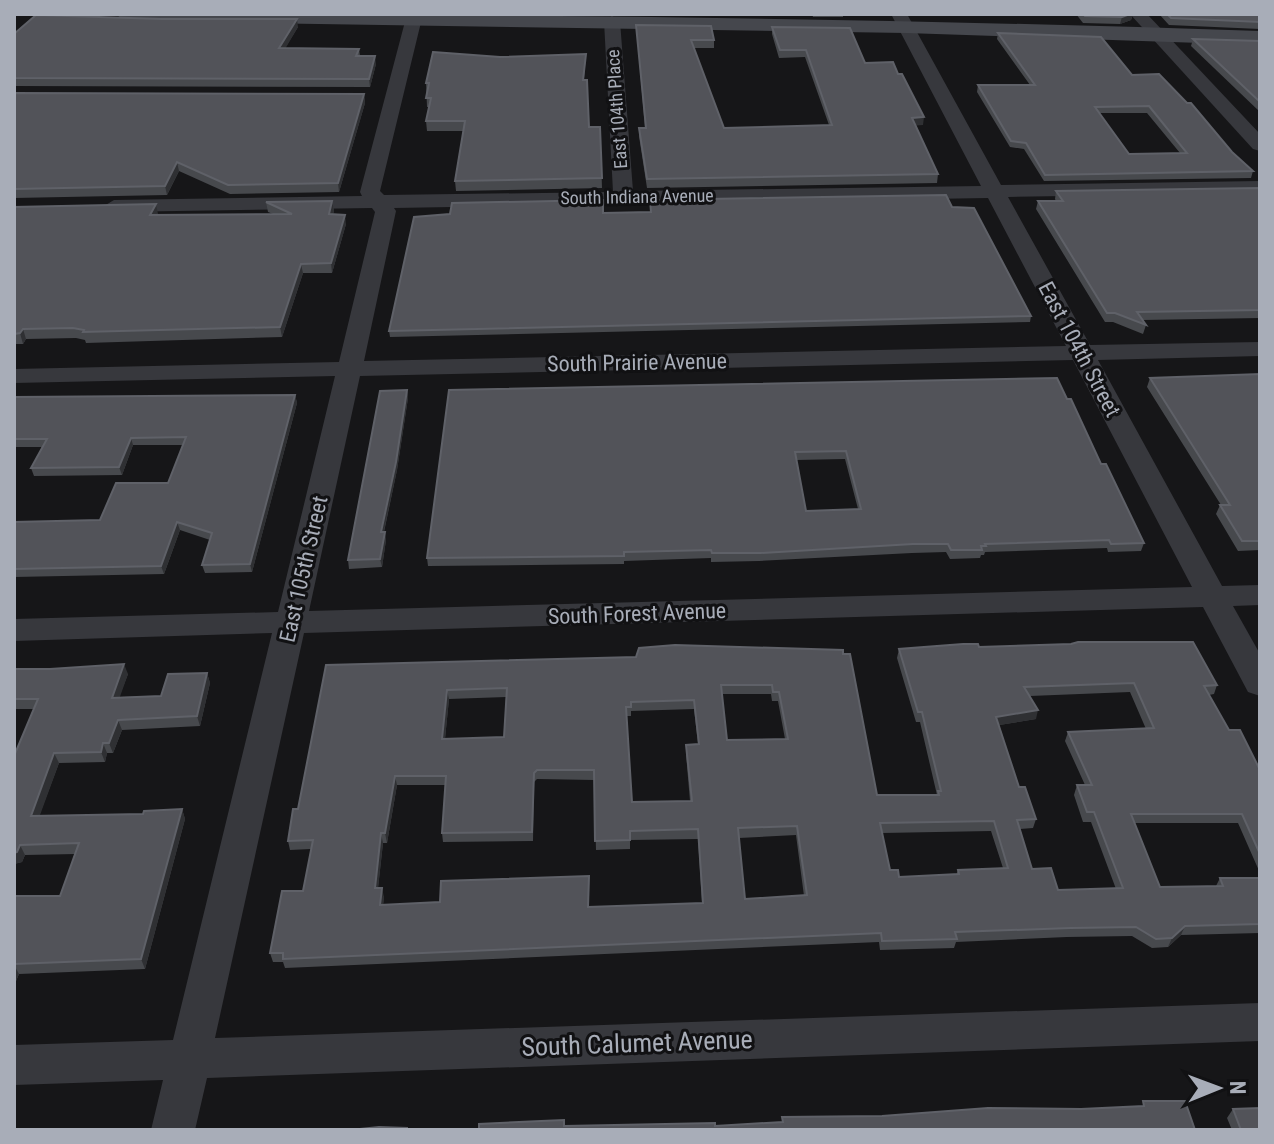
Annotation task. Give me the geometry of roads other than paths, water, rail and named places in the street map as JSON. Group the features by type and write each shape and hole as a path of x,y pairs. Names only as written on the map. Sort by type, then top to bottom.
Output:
{"main road":[{"path":"126,14 612,21 902,20 1260,38"}],"street":[{"path":"1138,14 1260,145"},
{"name":"East 105th Street","path":"173,1130 386,211 370,192 414,16"},
{"name":"East 104th Street","path":"902,20 1260,684"},
{"name":"East 104th Place","path":"612,21 623,197"},
{"path":"372,95 394,95"},
{"name":"South Indiana Avenue","path":"91,206 1260,187"},
{"name":"South Prairie Avenue","path":"14,376 1260,349"},
{"name":"South Forest Avenue","path":"14,630 1260,595"},
{"name":"South Calumet Avenue","path":"14,1065 1260,1022"}]}
